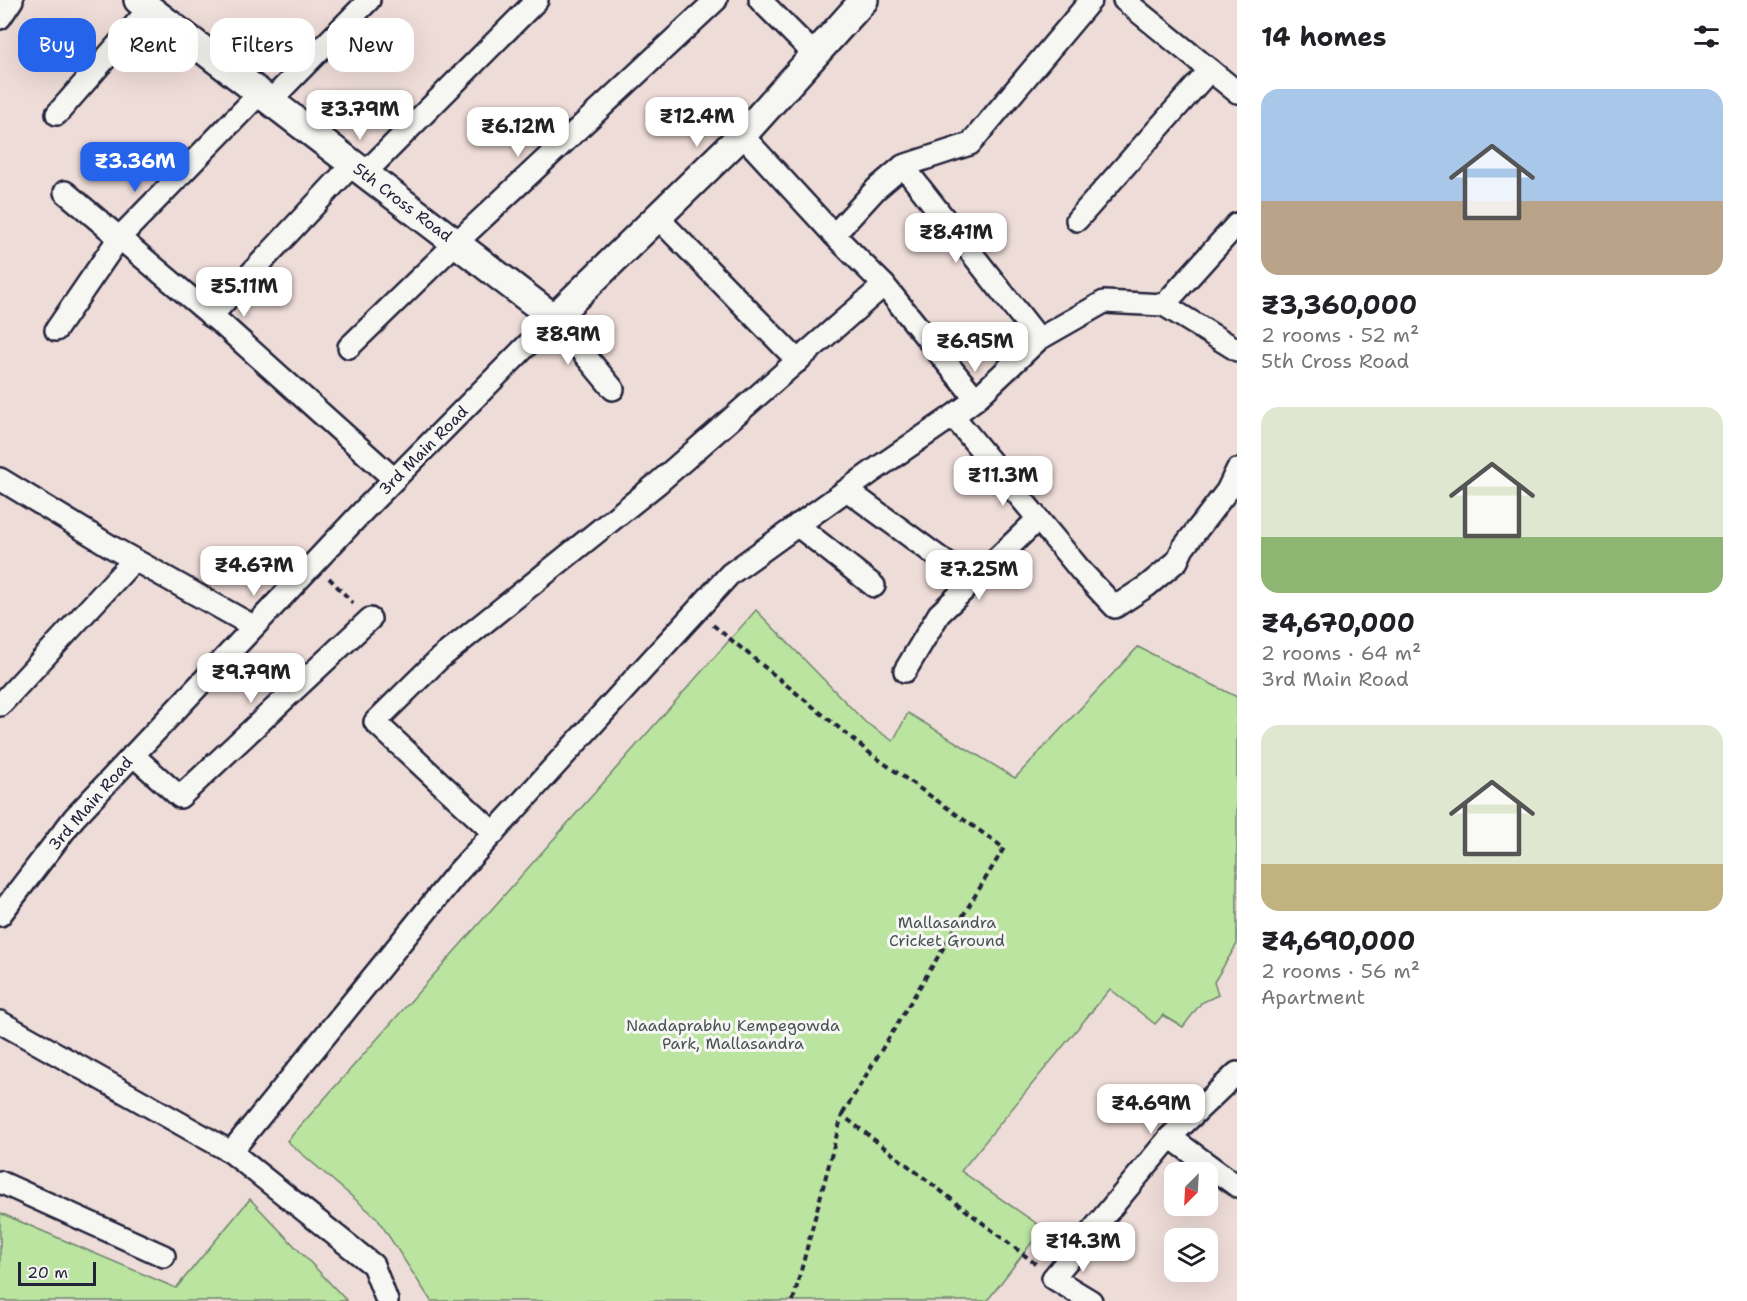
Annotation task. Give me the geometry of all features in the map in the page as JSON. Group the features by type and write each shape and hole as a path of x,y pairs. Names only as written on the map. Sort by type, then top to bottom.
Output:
{"street":[{"path":"0,18 12,0"},
{"path":"56,330 119,238 369,0"},
{"path":"211,316 359,168 537,0"},
{"path":"350,347 456,243 716,0"},
{"path":"760,0 815,55"},
{"name":"3rd Main Road","path":"0,915 74,818 253,626 394,479 554,318 742,135 864,0"},
{"path":"834,235 876,189 903,166 970,144 1091,0"},
{"path":"1133,3 1237,92"},
{"path":"57,114 143,4"},
{"name":"5th Cross Road","path":"143,4 554,318"},
{"path":"1077,220 1210,70"},
{"path":"742,135 834,235 884,285 976,399"},
{"path":"903,166 1039,339"},
{"path":"65,192 211,316 394,479"},
{"path":"657,217 798,361"},
{"path":"1164,305 1237,224"},
{"path":"494,833 375,722 439,659 658,483 884,285"},
{"path":"231,1152 413,926 494,833 730,574 976,399 1039,339 1104,302 1164,305 1237,350"},
{"path":"554,318 613,389"},
{"path":"953,416 1115,608 1177,561 1183,548 1227,490 1237,470"},
{"path":"0,479 134,560 253,626"},
{"path":"847,489 972,581"},
{"path":"905,670 939,614 1038,519"},
{"path":"797,525 874,586"},
{"path":"0,705 134,560"},
{"path":"133,755 180,797 370,619"},
{"path":"0,1022 231,1152 373,1265 387,1301"},
{"path":"1091,1301 1053,1278 1170,1137 1237,1073"},
{"path":"1170,1137 1237,1186"},
{"path":"0,1182 164,1256"}],"path":[{"path":"314,562 370,619"},
{"path":"696,612 871,754 1004,848 842,1115 793,1301"},
{"path":"842,1115 1053,1278"}],"green space":[{"name":"Naadaprabhu Kempegowda Park, Mallasandra","path":"756,610 865,722 893,741 908,713 1015,778 1138,647 1237,697 1237,944 1214,982 1218,995 1201,1003 1183,1027 1163,1015 1155,1024 1110,989 961,1171 1043,1228 987,1301 431,1301 377,1218 287,1141"},
{"path":"250,1199 347,1301 0,1301 0,1213 176,1288"}],"park label":[{"name":"Mallasandra Cricket Ground","path":"947,931"}]}
